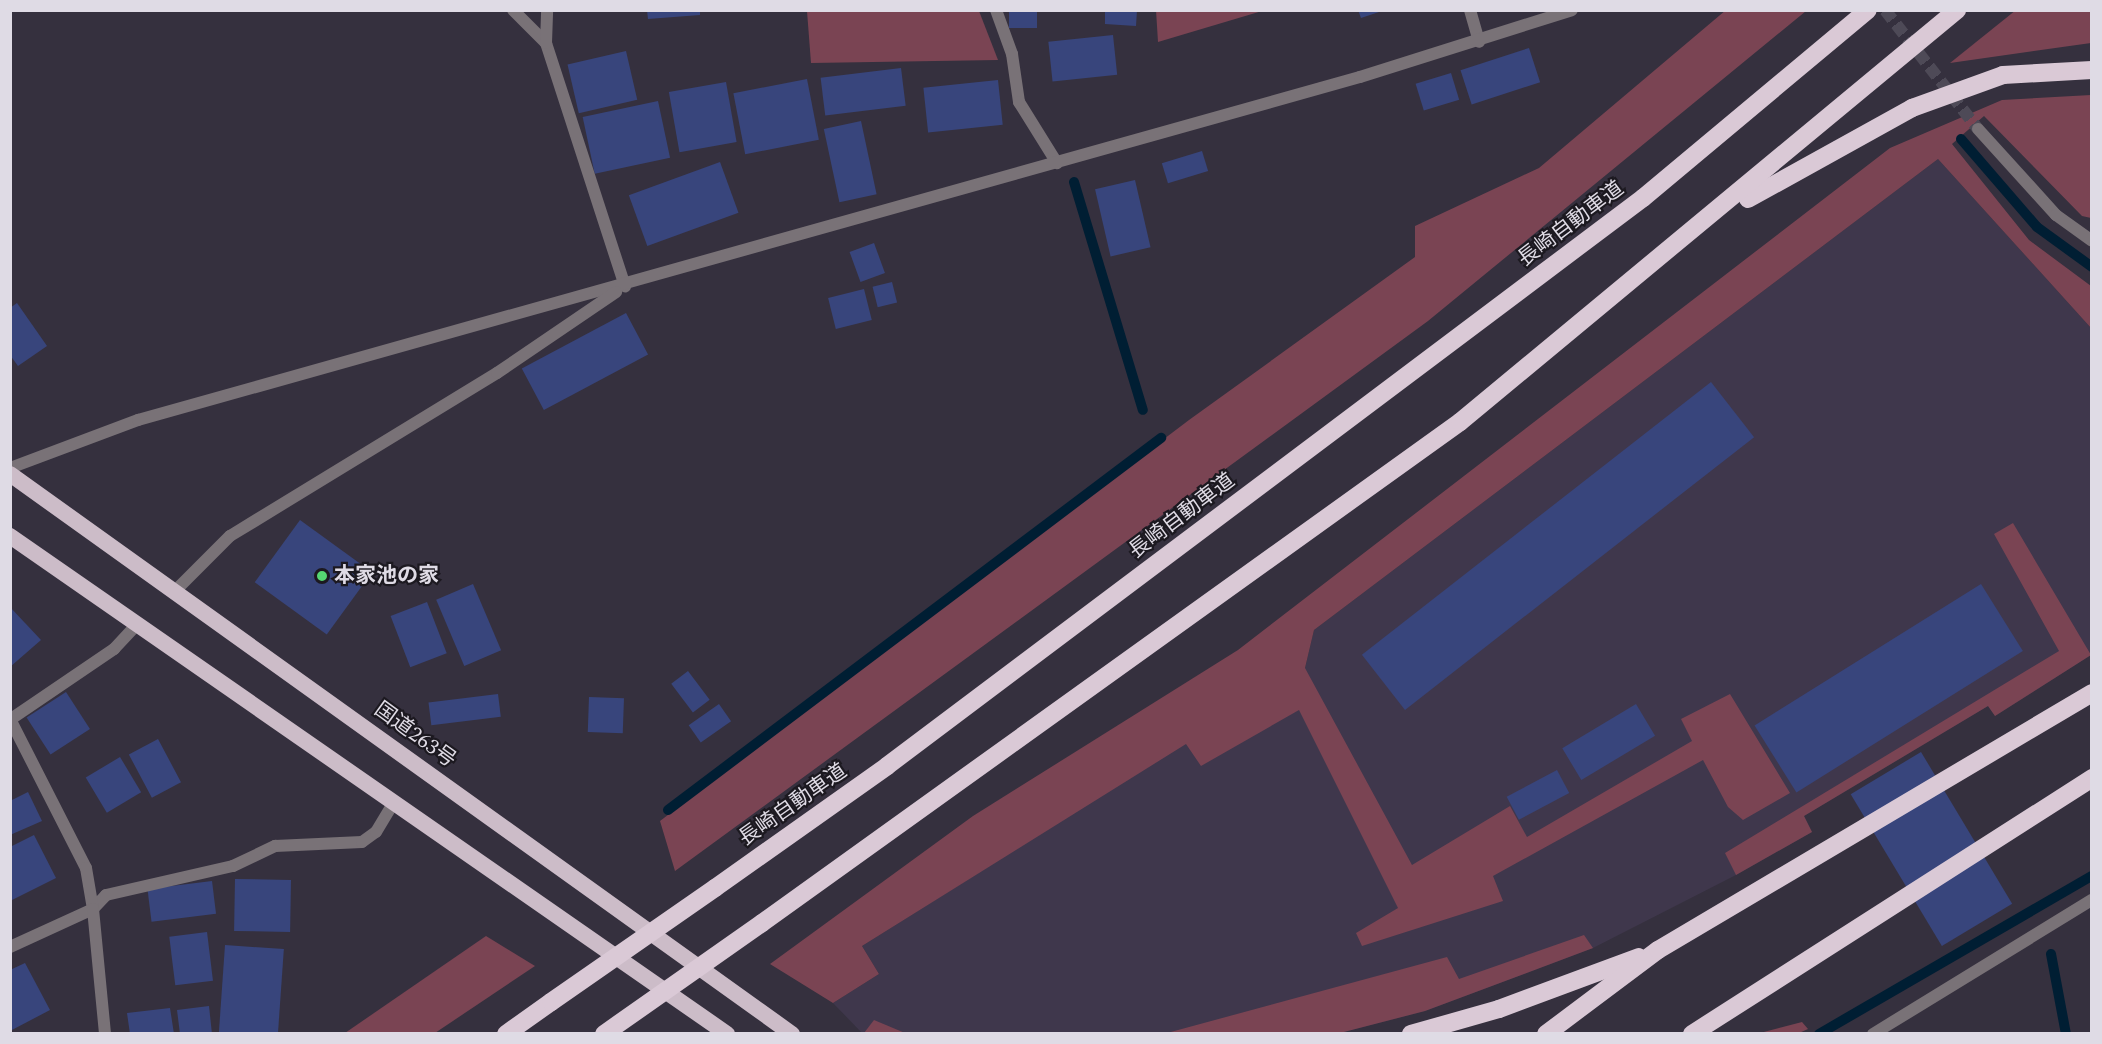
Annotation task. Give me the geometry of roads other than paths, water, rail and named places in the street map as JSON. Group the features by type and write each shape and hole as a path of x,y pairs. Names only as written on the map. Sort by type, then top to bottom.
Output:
{"highway":[{"path":"1643,198 1848,10"},
{"name":"長崎自動車道","path":"506,1034 887,766 1643,198 1868,10"},
{"path":"604,1034 1460,422 1712,219 1957,10"},
{"path":"1712,219 1912,108 2003,75 2091,70"},
{"name":"国道263号","path":"10,474 792,1034"},
{"path":"10,536 727,1034"},
{"path":"1546,1034 1658,950 2091,693"},
{"path":"1692,1034 2091,778"},
{"path":"1411,1034 1499,1009 1658,950"}],"street":[{"path":"513,10 546,44"},
{"path":"547,10 546,44 625,286"},
{"path":"996,10 1012,54 1019,102 1057,163"},
{"path":"1470,10 1479,42"},
{"path":"10,468 138,420 625,286 1057,163 1479,42 1572,10"},
{"path":"1978,129 2056,215 2091,241"},
{"path":"175,591 230,536 497,374 625,286"},
{"path":"105,1034 93,909 86,868 10,719 114,649 137,624"},
{"path":"10,947 93,909 106,895 233,866 275,846 362,842 376,832 394,802"},
{"path":"1873,1034 2091,900"}],"waterway":[{"path":"1961,139 2037,227 2092,267"},
{"path":"1074,182 1143,410"},
{"path":"668,810 1161,438"},
{"path":"1819,1034 2092,876"},
{"path":"2051,954 2066,1034"}],"tunnel":[{"path":"1885,10 1978,129"}],"place":[{"name":"本家池の家","path":"322,576"}]}
